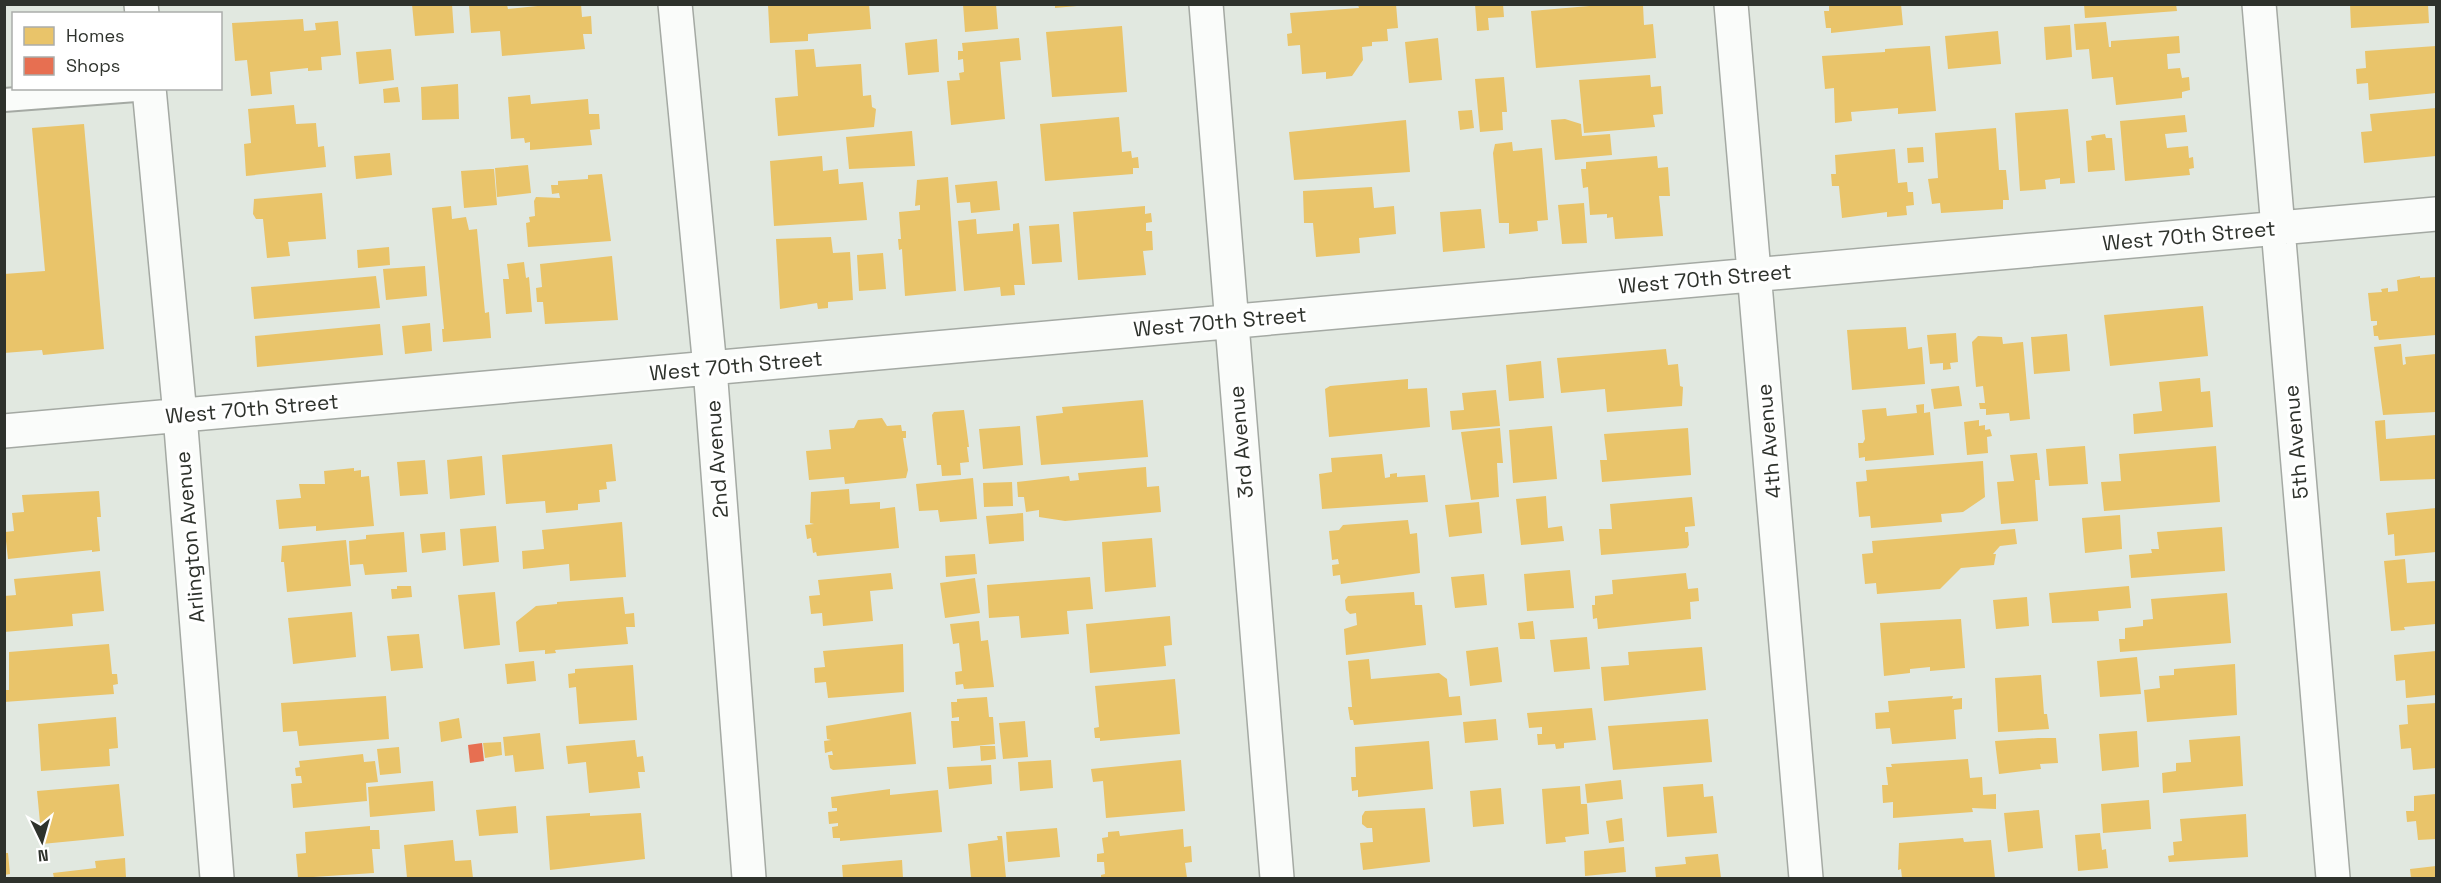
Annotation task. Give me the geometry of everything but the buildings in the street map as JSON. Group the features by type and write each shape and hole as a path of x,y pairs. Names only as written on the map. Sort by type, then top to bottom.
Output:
{"street":[{"name":"2nd Avenue","path":"675,4 710,368 749,879"},
{"name":"3rd Avenue","path":"1206,4 1277,879"},
{"name":"4th Avenue","path":"1731,4 1806,879"},
{"name":"5th Avenue","path":"2259,4 2333,879"},
{"name":"Arlington Avenue","path":"149,90 180,416 217,879"},
{"name":"West 70th Street","path":"4,431 2436,214"}],"lane":[{"path":"4,100 136,90"}]}
